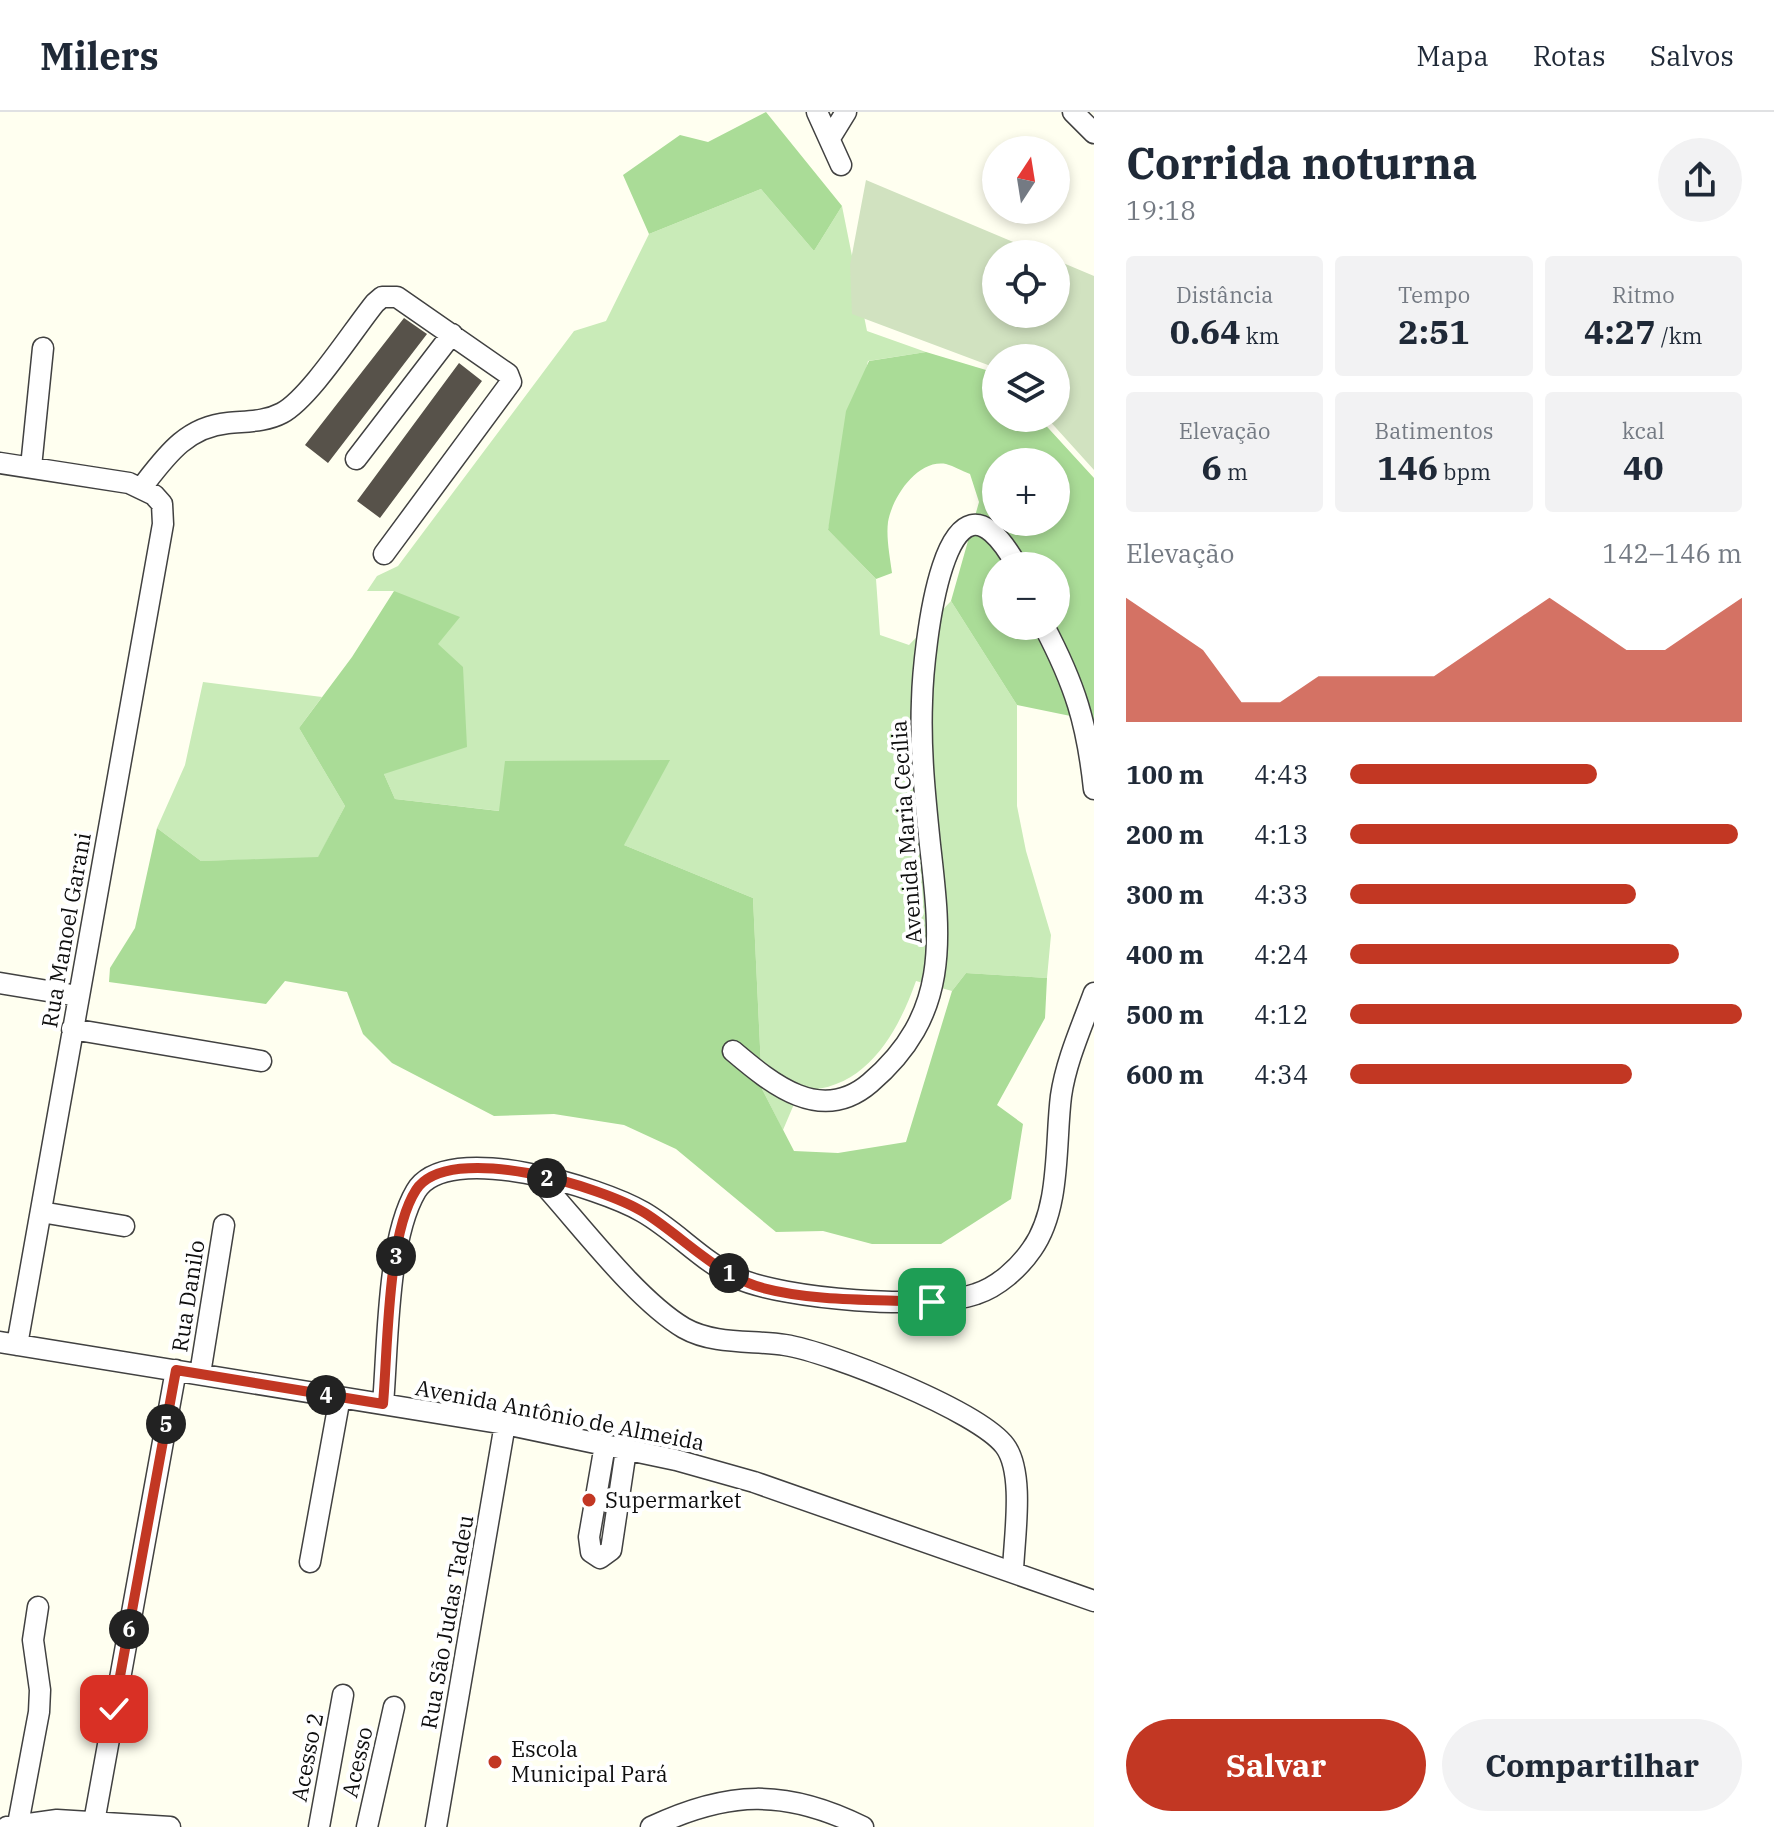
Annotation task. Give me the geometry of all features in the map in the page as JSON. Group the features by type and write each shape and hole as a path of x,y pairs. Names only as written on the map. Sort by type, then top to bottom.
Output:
{"street":[{"path":"817,112 841,165"},
{"path":"830,138 846,112"},
{"path":"1073,112 1094,133"},
{"path":"0,463 142,487 164,459 190,434 215,424 260,420 287,410 382,297 403,300 508,374 510,386 384,554"},
{"path":"356,459 452,334"},
{"path":"31,467 43,348"},
{"name":"Rua Manoel Garani","path":"8,1344 41,1212 163,524 162,504 142,487"},
{"name":"Avenida Maria Cecília","path":"733,1051 774,1086 805,1099 828,1102 860,1092 893,1064 911,1040 929,1001 939,963 940,934 923,779 922,699 941,568 955,535 969,527 978,526 993,531 1009,552"},
{"path":"1051,640 1069,673 1085,721 1094,789"},
{"path":"0,983 78,996"},
{"path":"383,1404 397,1249 405,1215 417,1188 435,1173 464,1167 536,1176 610,1196 644,1212 734,1276 763,1288 932,1302 977,1294 1013,1272 1033,1247 1044,1224 1055,1173 1066,1070 1094,993"},
{"path":"72,1029 261,1061"},
{"path":"536,1176 653,1305 686,1329 718,1339 785,1345 818,1352 973,1421 1005,1446 1016,1474 1013,1571"},
{"path":"41,1212 124,1226"},
{"name":"Rua Danilo","path":"200,1374 224,1225"},
{"name":"Avenida Antônio de Almeida","path":"8,1344 505,1424 605,1445 754,1482 1094,1601"},
{"path":"94,1822 176,1370"},
{"path":"310,1562 340,1397"},
{"name":"Rua São Judas Tadeu","path":"436,1827 505,1424"},
{"path":"605,1445 589,1537 591,1552 600,1558 611,1550 626,1450"},
{"path":"38,1607 33,1640 39,1712 12,1826 94,1822 170,1827"},
{"name":"Acesso 2","path":"319,1827 343,1695"},
{"name":"Acesso","path":"367,1827 394,1707"},
{"path":"651,1827 693,1818 712,1802 746,1798 781,1800 827,1811 863,1827"}],"green space":[{"path":"766,112 842,206 814,251 761,189 649,234 623,175 680,135 708,142"},
{"path":"866,180 1009,240 982,240 982,328 1070,328 1070,266 1094,276 1094,470 1060,432 1070,432 1070,344 982,344 982,363 852,314 850,265"},
{"path":"761,189 814,251 842,206 867,331 926,352 868,361 828,530 876,579 880,635 909,645 951,601 1017,705 1017,806 1026,851 1051,935 1047,978 966,973 952,991 916,981 899,1021 875,1056 860,1071 842,1081 823,1088 800,1090 783,1130 762,1089 753,898 624,845 500,811 395,799 384,774 438,644 394,591 367,591 377,576 398,566 574,331 606,321 649,234"},
{"path":"926,352 982,369 982,432 1052,432 1066,448 982,448 982,536 1070,536 1070,452 1094,478 1094,729 1090,720 1017,705 951,601 979,502 970,474 946,464 935,464 916,474 900,492 888,522 892,573 876,579 828,530 846,411 869,361"},
{"path":"394,591 460,617 438,644 463,667 467,747 384,774 395,799 499,811 505,761 670,760 624,845 753,898 762,1089 794,1151 838,1153 906,1142 952,991 966,973 1047,978 1045,1018 997,1105 1023,1124 1011,1199 941,1244 872,1244 823,1231 776,1232 676,1149 624,1125 554,1114 494,1116 392,1063 363,1034 347,992 285,981 266,1004 109,982 110,968 135,928 157,828 201,861 318,857 345,806 299,728 352,657"},
{"path":"203,682 322,697 299,728 345,806 318,858 201,861 157,828 185,765"}],"building":[{"path":"404,318 427,334 328,463 305,445"},
{"path":"459,363 482,381 380,518 357,501"}],"place":[{"name":"Supermarket","path":"589,1500"},
{"name":"Escola Municipal Pará","path":"495,1762"}],"route":[{"path":"114,1709 176,1370 383,1404 397,1249 405,1215 417,1188 435,1173 464,1167 497,1169 579,1186 610,1196 644,1212 734,1276 763,1288 818,1295 932,1302"}]}
